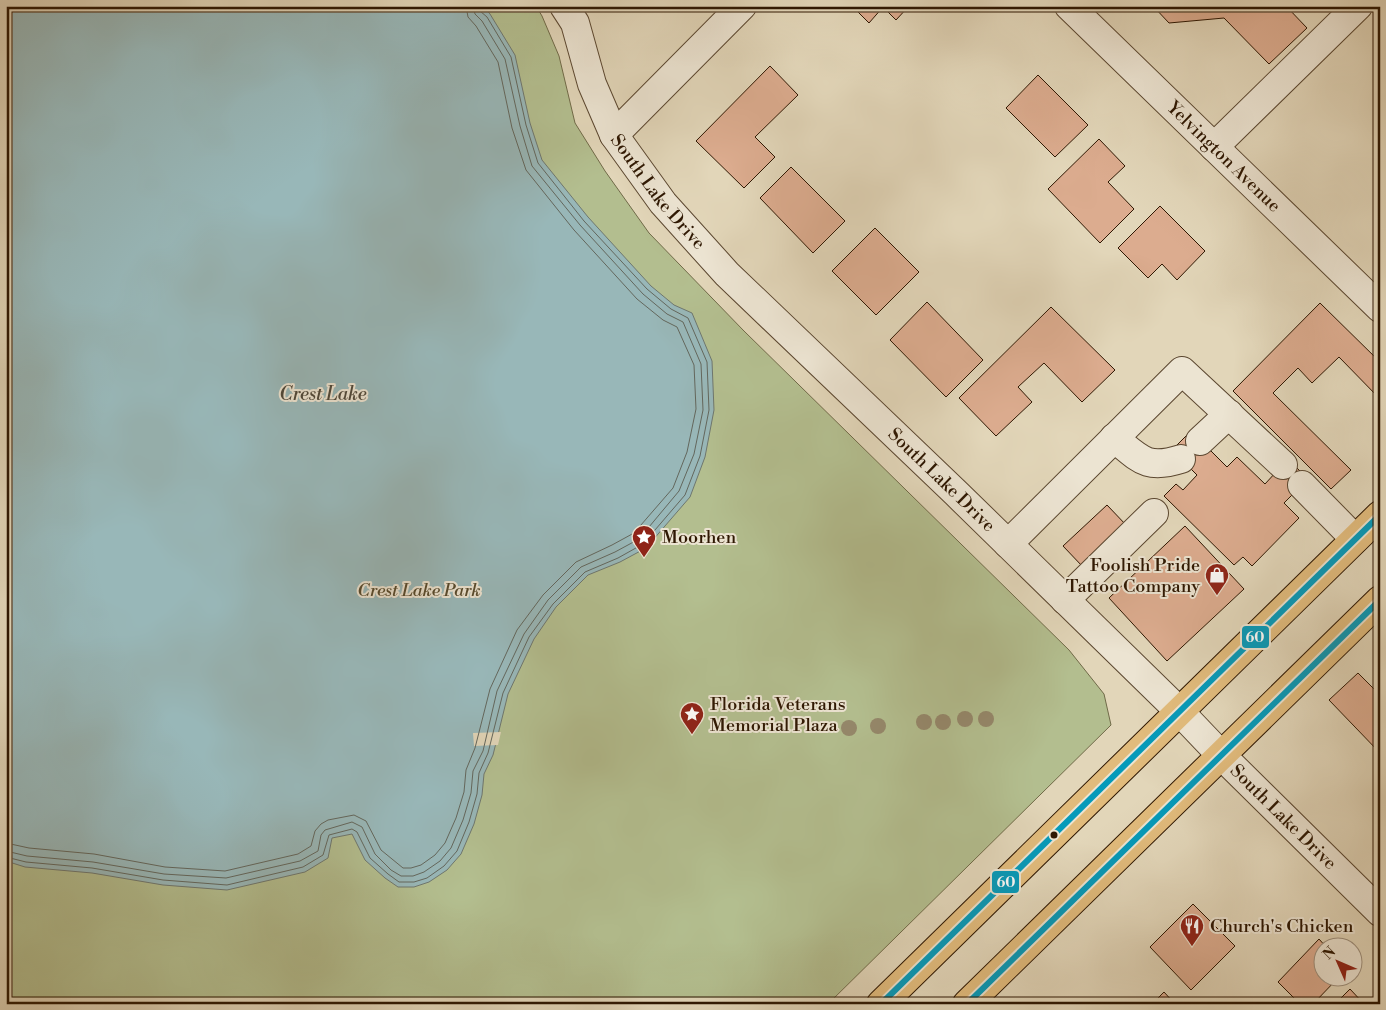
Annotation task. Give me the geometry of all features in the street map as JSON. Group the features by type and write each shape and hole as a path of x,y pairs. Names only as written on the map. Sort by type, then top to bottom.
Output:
{"main road":[{"path":"881,1004 1380,515"},
{"path":"967,1004 1380,600"}],"street":[{"name":"South Lake Drive","path":"564,6 574,23 592,84 614,135 663,202 727,274 1179,711 1380,912"},
{"path":"614,135 742,6"},
{"path":"1214,147 1358,6"},
{"name":"Yelvington Avenue","path":"1080,10 1214,147 1380,308"},
{"path":"1008,544 1182,371 1283,465"},
{"path":"1200,441 1229,414"},
{"path":"1114,438 1143,462 1164,465 1181,460"},
{"path":"1302,485 1355,539"},
{"path":"1065,600 1154,513"}],"green space":[{"name":"Crest Lake Park","path":"6,6 536,6 559,56 575,123 605,171 649,233 744,331 1069,650 1104,694 1111,725 828,1004 6,1004"}],"water":[{"name":"Crest Lake","path":"6,6 483,6 515,55 530,123 542,160 588,217 651,286 674,305 692,313 712,361 714,410 705,457 690,497 646,548 620,562 588,575 556,607 534,639 508,694 493,755 484,774 482,795 474,824 461,854 447,870 429,882 414,887 398,887 365,860 352,834 332,838 328,858 305,872 227,890 163,885 92,873 25,867 6,861"}],"pier":[{"path":"501,732 498,745 474,746 473,733"}],"building":[{"path":"852,6 909,6 896,20 883,7 869,23"},
{"path":"1153,6 1286,6 1307,28 1269,64 1224,18 1169,23"},
{"path":"770,66 798,95 755,137 775,157 744,188 696,141"},
{"path":"1038,75 1088,125 1055,157 1006,108"},
{"path":"1099,139 1125,166 1108,182 1134,209 1100,243 1048,189"},
{"path":"791,167 845,221 813,253 760,198"},
{"path":"1160,206 1205,251 1177,280 1162,264 1148,278 1118,248"},
{"path":"875,228 919,272 876,315 832,271"},
{"path":"927,302 983,360 946,397 890,340"},
{"path":"1320,303 1380,362 1380,399 1339,357 1312,383 1298,368 1273,393 1351,470 1331,489 1233,391"},
{"path":"1051,307 1115,370 1082,402 1044,363 1018,387 1032,402 996,436 959,398"},
{"path":"1191,431 1227,467 1237,457 1265,484 1288,459 1308,479 1284,503 1299,518 1252,566 1243,557 1234,565 1164,496 1176,484 1183,490 1197,475 1172,450"},
{"path":"1107,505 1127,526 1083,567 1063,546"},
{"path":"1185,526 1244,589 1167,661 1109,598"},
{"path":"1358,673 1380,695 1380,753 1329,700"},
{"name":"Church's Chicken","path":"1193,904 1235,946 1191,990 1150,947"},
{"path":"1314,944 1314,988 1328,988 1313,1004 1300,1004 1278,982"},
{"path":"1350,989 1364,1004 1335,1004"},
{"path":"1164,992 1175,1004 1152,1004"}],"transit line":[{"name":"60","path":"881,1004 1380,515"},
{"name":"60","path":"967,1004 1380,600"}],"place":[{"name":"Moorhen","path":"644,558"},
{"name":"Foolish Pride Tattoo Company","path":"1217,596"},
{"name":"Florida Veterans Memorial Plaza","path":"692,735"},
{"name":"Church's Chicken","path":"1192,947"}]}
